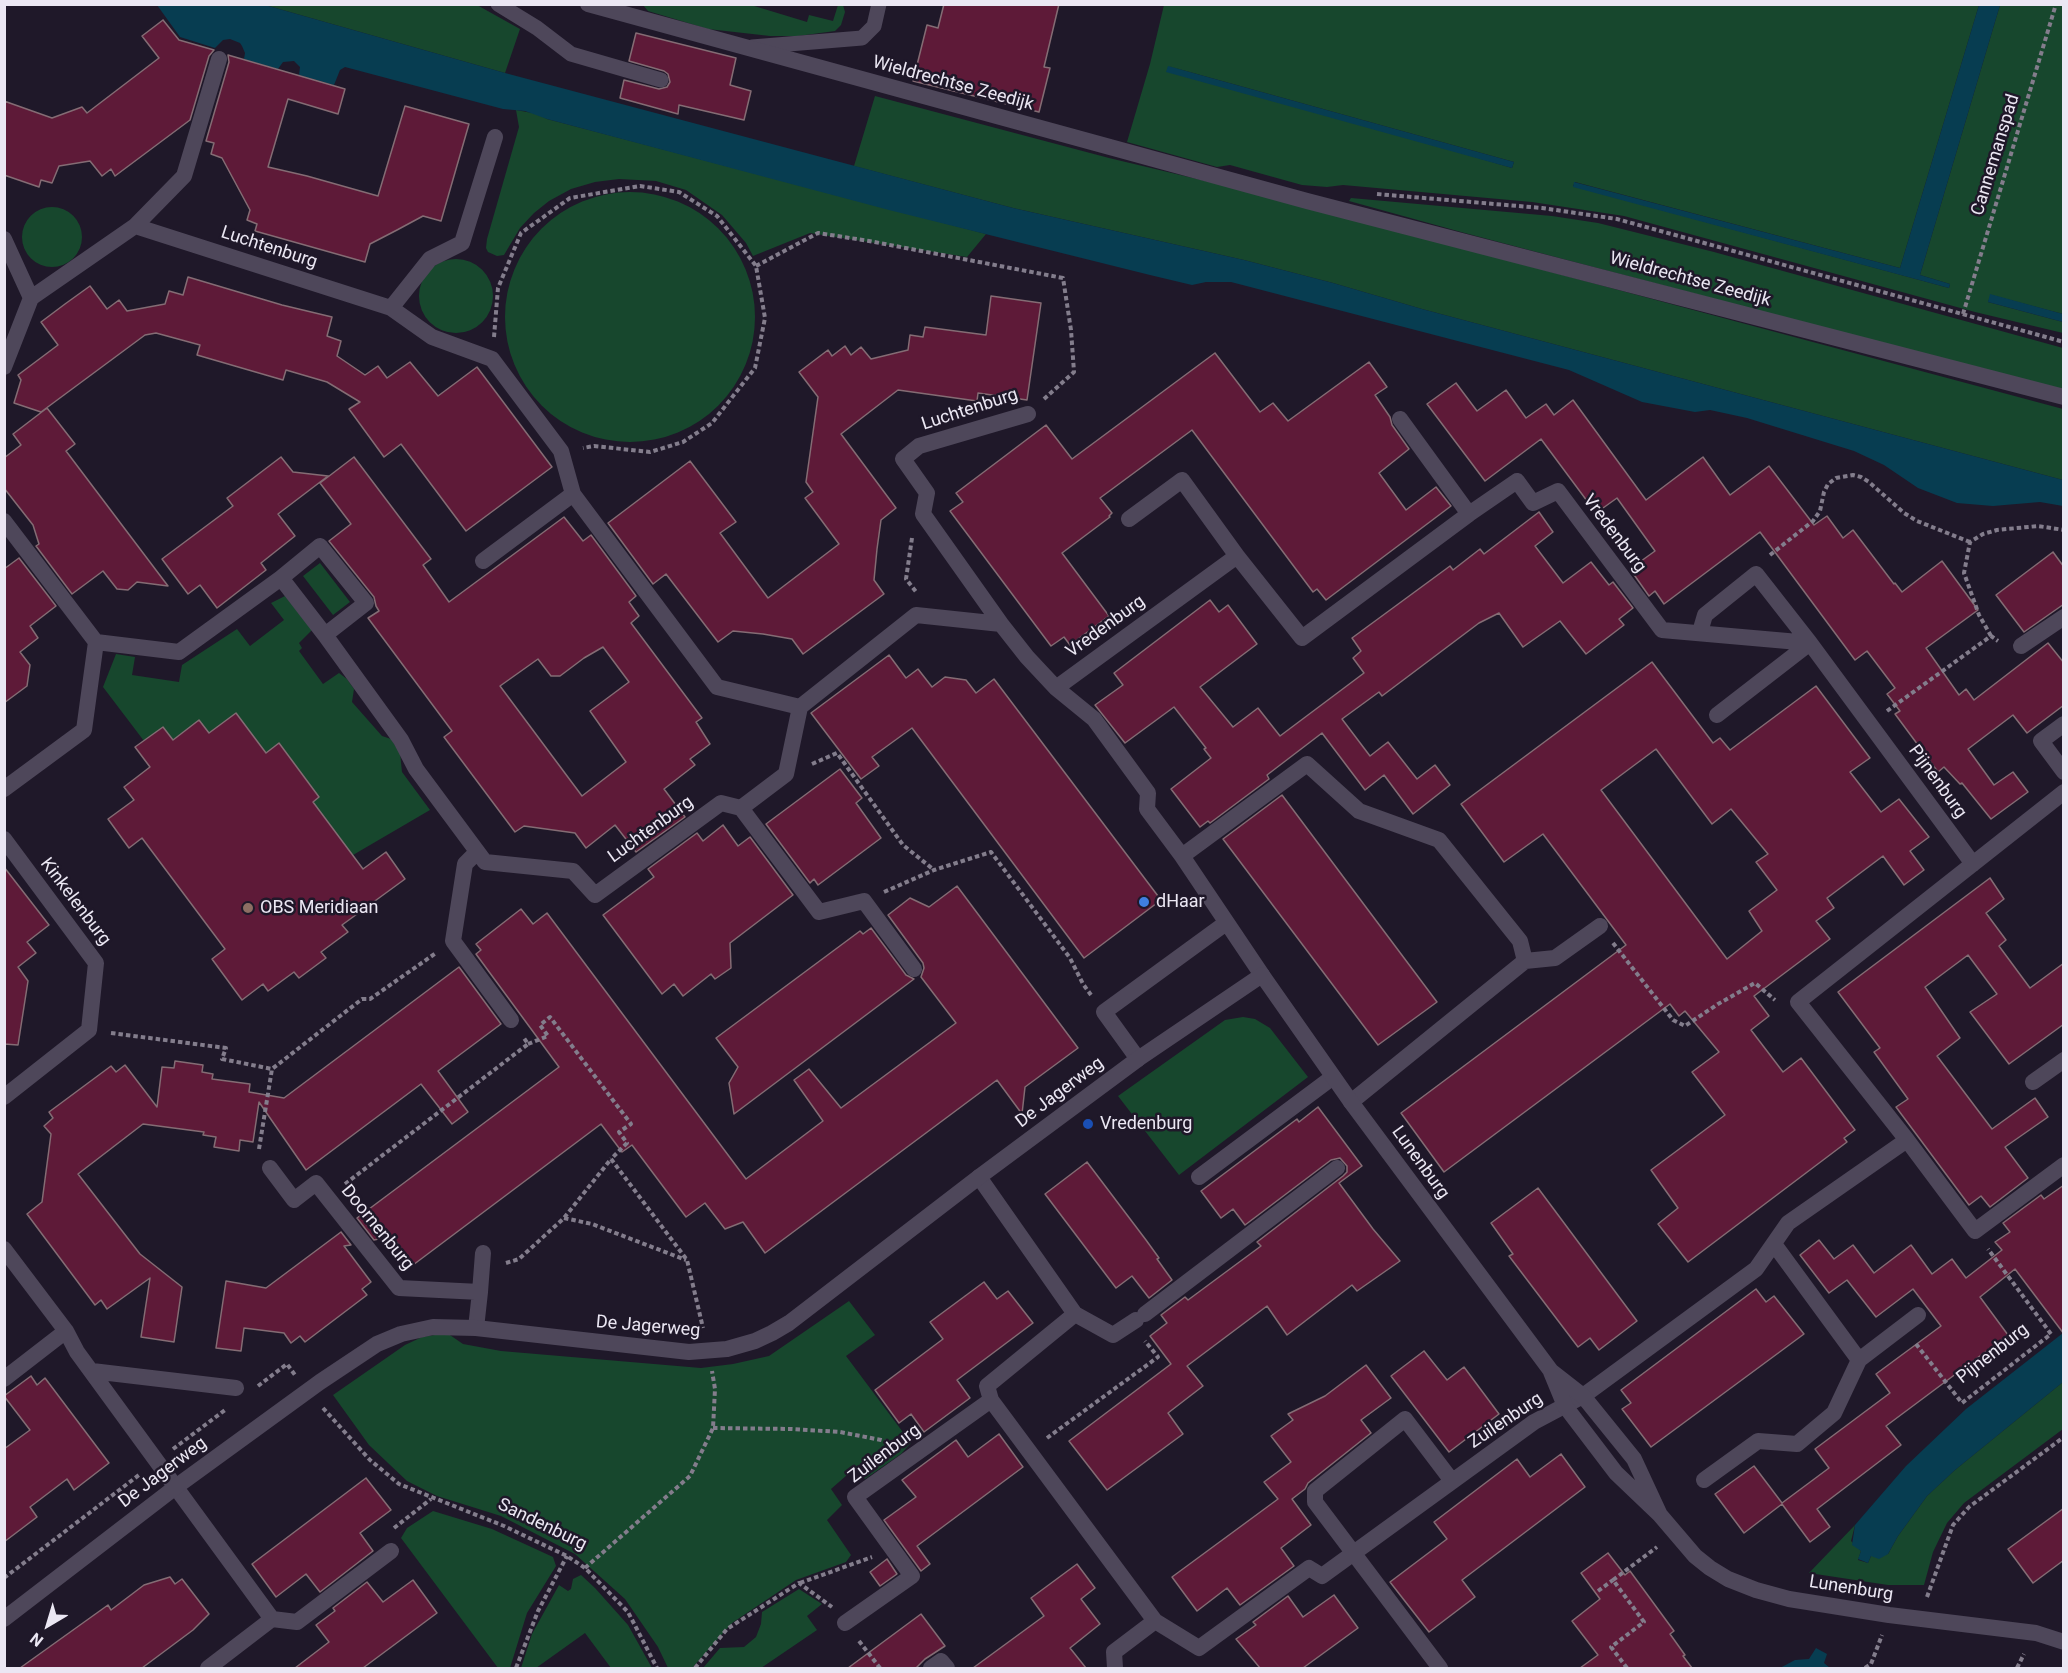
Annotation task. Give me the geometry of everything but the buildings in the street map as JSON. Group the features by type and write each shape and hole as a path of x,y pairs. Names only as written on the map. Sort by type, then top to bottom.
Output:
{"street":[{"name":"Wieldrechtse Zeedijk","path":"588,4 610,7 1307,201 2064,397"},
{"path":"4,367 31,298 135,226 184,176 219,59"},
{"path":"391,308 430,260 462,243 495,137"},
{"name":"Luchtenburg","path":"135,226 391,308 432,338 492,358"},
{"path":"4,239 31,298"},
{"path":"492,358 561,451 573,494 717,687 800,707"},
{"name":"Luchtenburg","path":"923,514 927,493 903,459 919,446 1028,414"},
{"path":"1400,419 1469,514"},
{"name":"Vredenburg","path":"1129,519 1182,480 1237,556 1302,638 1517,481 1533,503 1557,491 1662,630 1810,643"},
{"path":"483,561 573,494"},
{"path":"923,514 1027,657 1056,688 1094,719 1148,793 1147,809 1182,856 1262,975"},
{"path":"4,521 96,642 84,730 4,789"},
{"path":"96,642 179,652 321,546 366,603 326,634"},
{"name":"Vredenburg","path":"1056,688 1237,556"},
{"path":"1700,632 1705,615 1756,574 1870,723"},
{"path":"281,578 326,634 401,740 416,769 477,852 465,864 453,941 511,1020"},
{"path":"914,969 864,901 819,912 741,808 786,774 800,707 916,615 1001,624"},
{"path":"2021,646 2064,617"},
{"path":"1717,715 1810,643"},
{"name":"Pijnenburg","path":"1870,723 1973,864"},
{"path":"2064,724 2041,741 2064,772"},
{"path":"1182,856 1307,764 1359,811 1439,840 1520,940 1525,961"},
{"path":"2064,792 1798,1002 1907,1140 1975,1231 2064,1165"},
{"name":"Luchtenburg","path":"477,852 485,862 573,871 595,895 721,803 741,808"},
{"name":"Kinkelenburg","path":"4,839 96,963 89,1030"},
{"path":"1138,1059 1104,1012 1226,923"},
{"path":"1352,1102 1525,961 1555,958 1600,926"},
{"name":"De Jagerweg","path":"4,1619 177,1486 308,1391 377,1344 401,1334 433,1327 476,1328 670,1351 709,1352 755,1341 789,1323 979,1177 1138,1059 1262,975"},
{"name":"Lunenburg","path":"1262,975 1352,1102 1551,1371 1583,1396 1634,1459 1660,1515"},
{"path":"4,1097 89,1030"},
{"path":"2033,1082 2064,1060"},
{"path":"1199,1177 1334,1077"},
{"path":"1583,1396 1756,1269 1788,1223 1907,1140"},
{"name":"Doornenburg","path":"270,1168 294,1200 316,1183 399,1288 480,1292"},
{"path":"979,1177 1075,1314 1113,1335 1138,1319 1337,1168"},
{"path":"1774,1244 1859,1360"},
{"path":"4,1249 66,1330 77,1352 272,1619"},
{"path":"476,1328 483,1253"},
{"path":"992,1400 987,1386 1075,1314"},
{"path":"1704,1480 1758,1441 1797,1444 1834,1413 1859,1360 1918,1316"},
{"path":"4,1379 66,1330"},
{"path":"92,1371 236,1388"},
{"name":"Lunenburg","path":"1551,1371 1564,1406 1616,1473 1660,1515 1695,1556 1728,1579 1789,1599 1889,1615 2036,1633 2064,1642"},
{"name":"Zuilenburg","path":"845,1623 912,1576 855,1497 992,1400 1155,1621 1199,1648 1310,1568 1322,1576 1534,1422 1583,1396"},
{"path":"1440,1668 1315,1502 1315,1491 1405,1419 1452,1481"},
{"path":"208,1668 272,1619 297,1622 391,1551"},
{"path":"1115,1668 1114,1652 1155,1621"},
{"path":"931,1668 941,1661 947,1668"}],"lane":[{"path":"498,4 537,28 571,54 661,80"},
{"path":"747,47 862,38 874,26 879,4"}],"path":[{"name":"Cannemanspad","path":"1963,314 2056,4"},
{"path":"492,358 498,288 521,232 570,198 640,186 679,192 717,216 756,266 765,318 755,368 712,423 683,442 650,452 594,446 561,451"},
{"path":"1373,193 1542,208 1617,219 2064,342"},
{"name":"Luchtenburg","path":"756,266 818,233 1063,278 1071,330 1074,372 1028,414"},
{"path":"1756,574 1757,566 1817,516 1828,484 1844,476 1861,477 1904,513 1938,531 1970,542"},
{"path":"923,514 915,520 906,579 936,617"},
{"path":"2021,646 2009,649 1991,636 1979,615 1964,573 1970,542 1983,534 1997,530 2038,526 2064,530"},
{"path":"1870,723 1991,636"},
{"path":"786,774 837,753 903,845 934,870"},
{"path":"864,901 934,870 991,852 1070,958 1083,984 1104,1012"},
{"path":"1600,926 1672,1020 1685,1026 1755,983 1780,1004 1798,1002"},
{"path":"270,1168 259,1151 272,1069 362,999 370,999 453,941"},
{"path":"328,1198 528,1044 548,1036 540,1025 550,1017 631,1124 619,1132 627,1143 610,1159 564,1218 519,1259 482,1270"},
{"path":"511,1020 528,1044"},
{"path":"89,1030 226,1047 222,1059 272,1069"},
{"path":"585,1568 690,1476 713,1428 715,1389 709,1352 687,1260 610,1159"},
{"path":"564,1218 592,1224 687,1260"},
{"name":"Pijnenburg","path":"1903,1327 1962,1403 2051,1334 1975,1231"},
{"path":"1030,1451 1158,1357 1138,1319"},
{"name":"Sandenburg","path":"308,1391 370,1460 399,1484 431,1499 504,1526 567,1556 585,1568 628,1612 657,1668"},
{"path":"713,1428 840,1432 881,1440 917,1453"},
{"path":"1921,1619 1928,1592 1953,1525 1969,1507 2064,1437"},
{"path":"391,1551 387,1533 431,1499"},
{"path":"1598,1591 1675,1534"},
{"path":"695,1668 727,1629 799,1583 893,1549"},
{"path":"516,1668 538,1611 567,1556"},
{"path":"1613,1580 1644,1622 1611,1647 1627,1668"},
{"path":"799,1583 831,1605 880,1668"},
{"path":"1865,1668 1871,1664 1889,1615"}],"green space":[{"path":"265,5 477,5 520,29 505,73"},
{"path":"643,5 751,5 807,22 809,15 833,21 838,5 843,5 845,12 841,25 835,31 798,36 770,36 708,29 648,11"},
{"path":"1164,5 1979,5 1900,268 1575,182 1573,186 1949,288 1950,284 1920,275 2000,5 2063,5 2063,314 1991,295 1988,302 2063,322 2063,333 1975,312 1624,216 1532,202 1343,185 1327,187 1302,185 1230,165 1217,167 1127,142 1150,64","holes":["1168,66 1514,162 1512,168"]},
{"path":"875,96 1109,158 1260,194 2063,409 2063,480 1422,309 1333,283 1244,260 1013,208 854,166"},
{"path":"516,110 986,234 967,257 810,233 753,256 746,243 722,215 686,190 656,181 619,179 595,182 571,189 549,201 520,228 504,255 497,256 488,252 487,239 519,127"},
{"path":"618,192 642,192 666,197 689,206 719,228 734,247 746,269 753,293 755,317 753,341 746,365 734,387 719,406 700,421 678,433 642,442 618,442 594,437 571,428 550,414 533,397 519,376 510,353 505,329 505,305 510,281 519,258 533,237 550,220 571,206 594,197"},
{"path":"1351,198 1552,216 1598,223 1714,252 2063,348 2063,391 1461,232 1349,201"},
{"path":"46,207 58,207 69,212 77,220 82,237 80,249 69,262 58,267 46,267 35,262 27,254 22,243 22,231 27,220 35,212"},
{"path":"456,259 470,262 482,270 490,282 493,296 490,310 482,322 470,330 456,333 442,330 430,322 422,310 419,296 422,282 430,270 442,262"},
{"path":"320,563 350,602 333,615 303,576"},
{"path":"285,596 312,630 299,643 302,648 299,651 323,684 339,673 347,679 354,689 352,702 382,736 391,739 400,753 402,772 430,810 353,855 313,802 319,797 280,744 265,754 209,733 199,720 173,740 163,727 144,741 103,687 116,654 135,657 132,675 179,682 182,665 237,629 250,646 284,620 271,603"},
{"path":"1243,1017 1255,1019 1270,1028 1308,1077 1179,1175 1118,1096 1225,1020"},
{"path":"849,1301 875,1335 846,1356 911,1443 901,1454 865,1479 855,1468 831,1489 842,1505 827,1520 851,1555 846,1562 796,1580 732,1623 692,1668 668,1668 658,1647 625,1599 575,1554 501,1516 437,1496 407,1481 369,1445 333,1395 405,1345 422,1337 447,1333 463,1344 501,1351 701,1368 733,1364 769,1356"},
{"path":"2063,1382 2063,1429 1964,1503 1947,1523 1933,1552 1924,1585 1888,1585 1809,1573 1855,1525 1851,1541 1861,1551 1858,1560 1868,1563 1871,1556 1888,1554 1927,1496 1955,1470"},
{"path":"433,1511 492,1529 553,1557 556,1566 527,1613 510,1668 498,1668 401,1538 407,1528"},
{"path":"581,1575 628,1625 652,1668 611,1668 585,1633 536,1668 521,1668 532,1634 559,1585 568,1591 571,1589 573,1579"},
{"path":"799,1589 822,1604 807,1616 817,1630 761,1668 703,1668 720,1648 744,1647 756,1637 761,1624 762,1612"}],"water":[{"path":"157,5 265,5 505,73 1013,208 1244,260 1333,283 1422,309 2063,480 2063,506 2040,502 1993,506 1957,503 1918,488 1884,465 1854,451 1747,418 1710,410 1695,412 1642,402 1569,370 1231,282 1206,282 1192,285 1150,275 889,210 547,119 525,111 503,109 345,67 340,70 334,85 299,75 300,67 294,61 283,62 278,69 244,59 245,53 240,43 230,39 223,40 215,48 180,37"},
{"path":"1979,5 2000,5 1920,275 1950,284 1949,288 1573,187 1574,182 1900,268"},
{"path":"1168,66 1514,162 1512,168 1166,72"},
{"path":"1990,294 2063,314 2063,322 1988,302"},
{"path":"2063,1333 2063,1382 1955,1470 1927,1496 1888,1554 1879,1559 1871,1556 1868,1563 1858,1559 1861,1551 1852,1545 1855,1525 1906,1466 1966,1409"},
{"path":"1816,1648 1827,1654 1824,1663 1830,1668 1780,1668 1795,1660 1809,1659"}],"place":[{"name":"dHaar","path":"1144,902"},
{"name":"OBS Meridiaan","path":"248,908"},
{"name":"Vredenburg","path":"1088,1124"}]}
